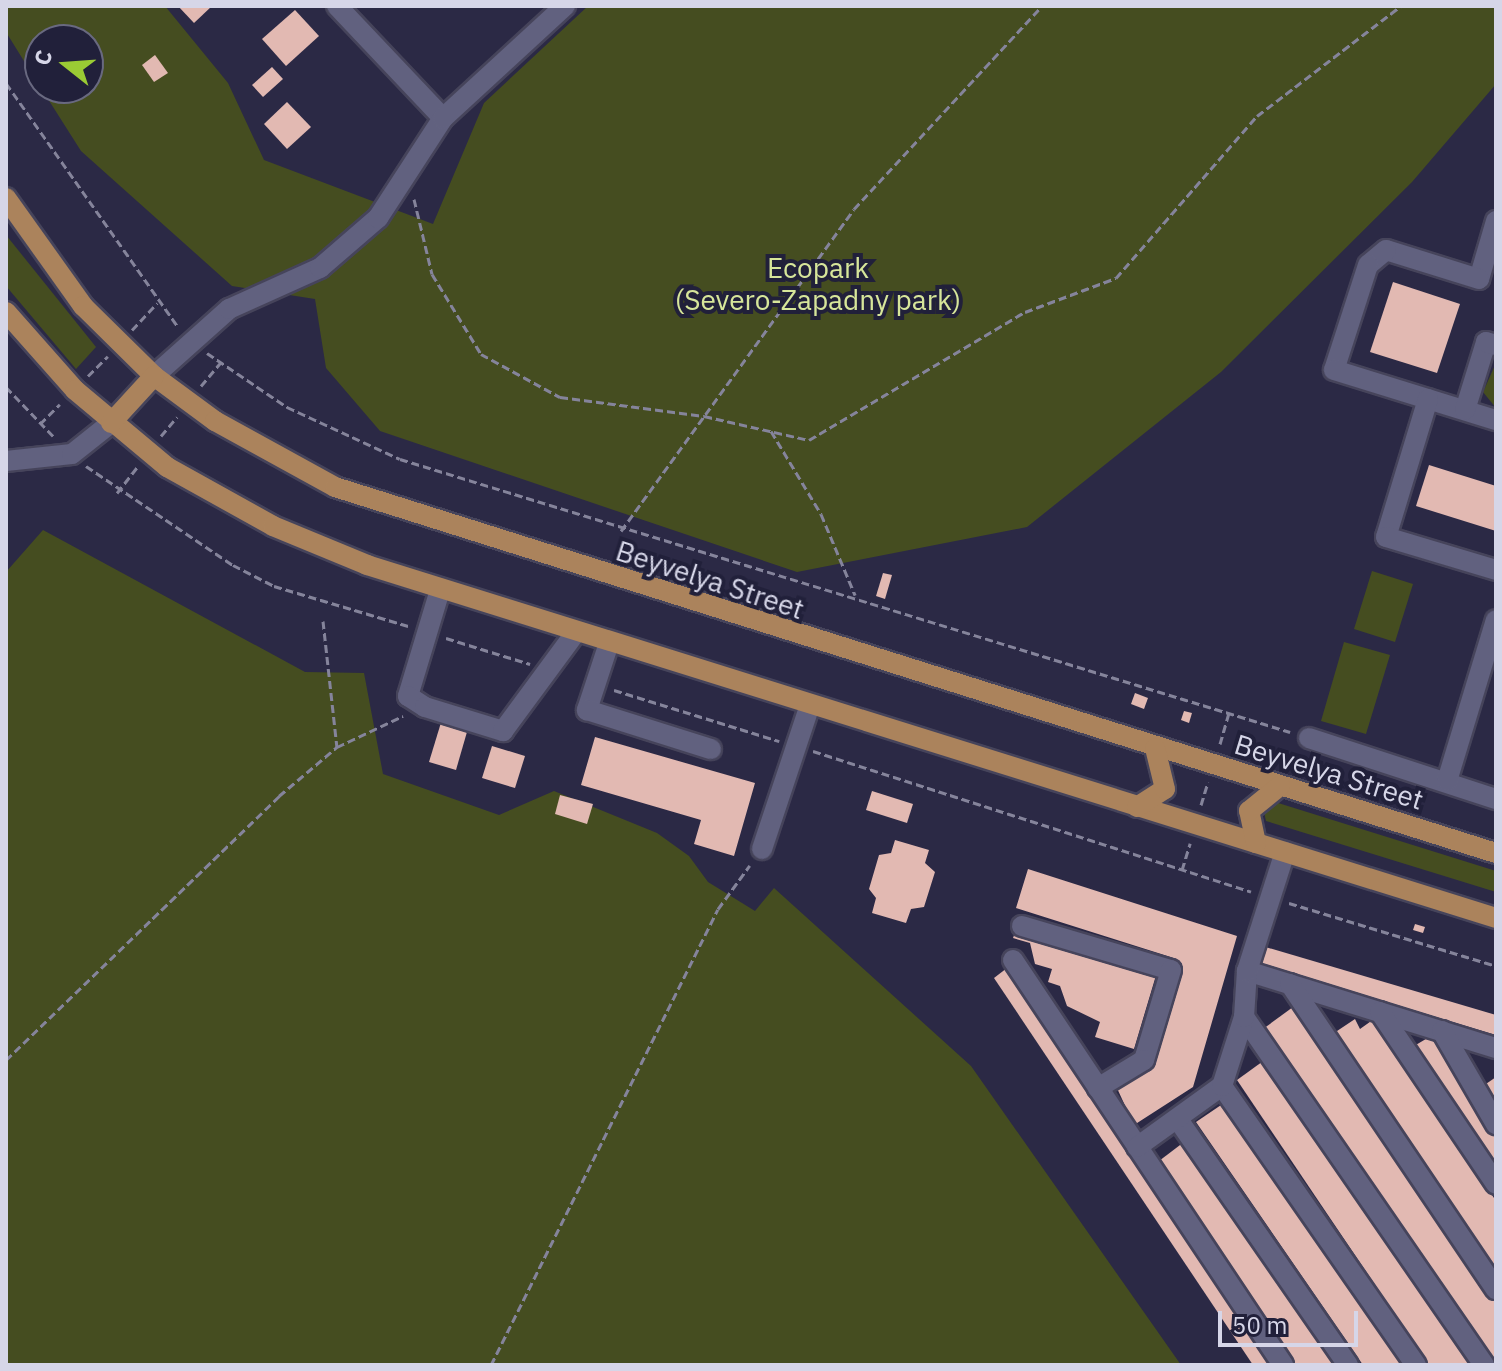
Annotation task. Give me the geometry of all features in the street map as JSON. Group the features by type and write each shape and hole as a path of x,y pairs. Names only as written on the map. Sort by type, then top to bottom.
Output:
{"main road":[{"name":"Beyvelya Street","path":"6,198 119,344 154,376 188,403 335,487 433,523 1496,853"},
{"path":"6,312 75,390 147,453 273,526 440,590 1496,918"},
{"path":"111,423 154,376"},
{"path":"1137,807 1165,789 1155,748"},
{"path":"1256,843 1249,811 1280,786"}],"street":[{"path":"337,6 443,118"},
{"path":"154,376 229,309 320,268 378,218 443,118 565,6"},
{"path":"1496,221 1479,279 1386,250 1368,265 1334,370 1496,420"},
{"path":"1465,410 1486,342 1496,345"},
{"path":"1428,399 1386,537 1496,570"},
{"path":"6,461 72,454 111,423"},
{"path":"440,590 408,696 425,707 503,731 576,632"},
{"path":"1447,781 1496,620"},
{"path":"609,643 587,710 711,749"},
{"path":"762,849 810,705"},
{"path":"1309,738 1496,799"},
{"path":"1137,1147 1179,1121 1222,1086 1244,1017 1247,971 1285,852"},
{"path":"1022,926 1171,970 1144,1060 1098,1088"},
{"path":"1013,960 1283,1365"},
{"path":"1247,971 1496,1048"},
{"path":"1290,984 1496,1289"},
{"path":"1380,1012 1496,1184"},
{"path":"1244,1017 1484,1365"},
{"path":"1442,1031 1496,1124"},
{"path":"1222,1086 1416,1365"},
{"path":"1179,1121 1348,1365"}],"path":[{"path":"621,531 854,209 1042,6"},
{"path":"401,184 422,207 432,274 481,354 560,397 704,416 809,440 1025,312 1116,278 1257,116 1401,6"},
{"path":"6,83 158,303 191,344 287,407 400,459 621,531 856,597 1309,738"},
{"path":"40,424 158,303"},
{"path":"117,493 221,362"},
{"path":"6,387 40,424 117,493 274,586 547,670"},
{"path":"771,431 821,514 856,597"},
{"path":"323,621 337,747"},
{"path":"597,685 1270,898 1496,966"},
{"path":"6,1060 337,747 425,707"},
{"path":"1182,870 1229,713"},
{"path":"491,1365 718,909 762,849"}],"green space":[{"name":"Ecopark (Severo-Zapadny park)","path":"6,6 165,6 228,83 264,160 433,224 484,103 588,6 1496,6 1496,84 1412,182 1221,372 1027,527 797,572 380,431 326,368 315,299 232,286 81,151 51,104 104,104 104,24 24,24 24,61 6,32"},
{"path":"6,235 96,347 76,369 6,286"},
{"path":"1496,363 1496,408 1483,392"},
{"path":"43,530 305,672 364,673 383,774 499,815 554,791 657,833 689,856 708,882 755,911 774,888 971,1066 1181,1365 6,1365 6,572"},
{"path":"1372,571 1413,584 1395,642 1354,629"},
{"path":"1344,642 1390,655 1366,734 1321,721"},
{"path":"1275,802 1496,871 1496,892 1266,821 1263,808"}],"building":[{"path":"178,6 212,6 194,23"},
{"path":"295,10 319,36 286,66 262,39"},
{"path":"155,55 168,73 154,82 142,65"},
{"path":"272,67 283,79 263,97 252,85"},
{"path":"287,102 311,127 287,149 264,124"},
{"path":"1393,282 1460,304 1437,373 1370,352"},
{"path":"1429,465 1496,486 1496,531 1416,506"},
{"path":"883,573 892,575 885,599 876,596"},
{"path":"1135,693 1148,698 1144,709 1131,704"},
{"path":"1184,711 1192,713 1189,723 1181,720"},
{"path":"443,716 469,725 456,770 429,762"},
{"path":"595,737 755,783 734,856 694,844 701,820 581,785"},
{"path":"492,746 525,756 515,788 482,778"},
{"path":"872,791 913,804 907,823 866,810"},
{"path":"560,795 593,804 587,824 555,814"},
{"path":"895,840 929,850 925,863 935,872 924,907 911,909 906,923 872,913 876,898 869,889 879,855 891,853"},
{"path":"1028,869 1237,936 1193,1087 1134,1125 1116,1086 1148,1058 1177,959 1016,908"},
{"path":"1415,924 1425,927 1423,933 1413,930"},
{"path":"1016,930 1157,972 1134,1049 1095,1037 1100,1022 1067,1006 1060,986 1048,982 1052,969 1035,964 1030,943 1013,938"},
{"path":"1262,946 1496,1015 1496,1035 1259,964"},
{"path":"1007,968 1274,1365 1253,1365 994,978"},
{"path":"1293,1007 1496,1303 1496,1365 1263,1029"},
{"path":"1355,1019 1360,1029 1374,1019 1496,1201 1496,1271 1334,1033"},
{"path":"1431,1036 1496,1134 1496,1171 1414,1046"},
{"path":"1266,1059 1474,1365 1429,1365 1237,1080"},
{"path":"1496,1077 1496,1106 1483,1086"},
{"path":"1227,1101 1406,1365 1363,1365 1196,1122"},
{"path":"1188,1139 1340,1365 1296,1365 1159,1161"}]}
